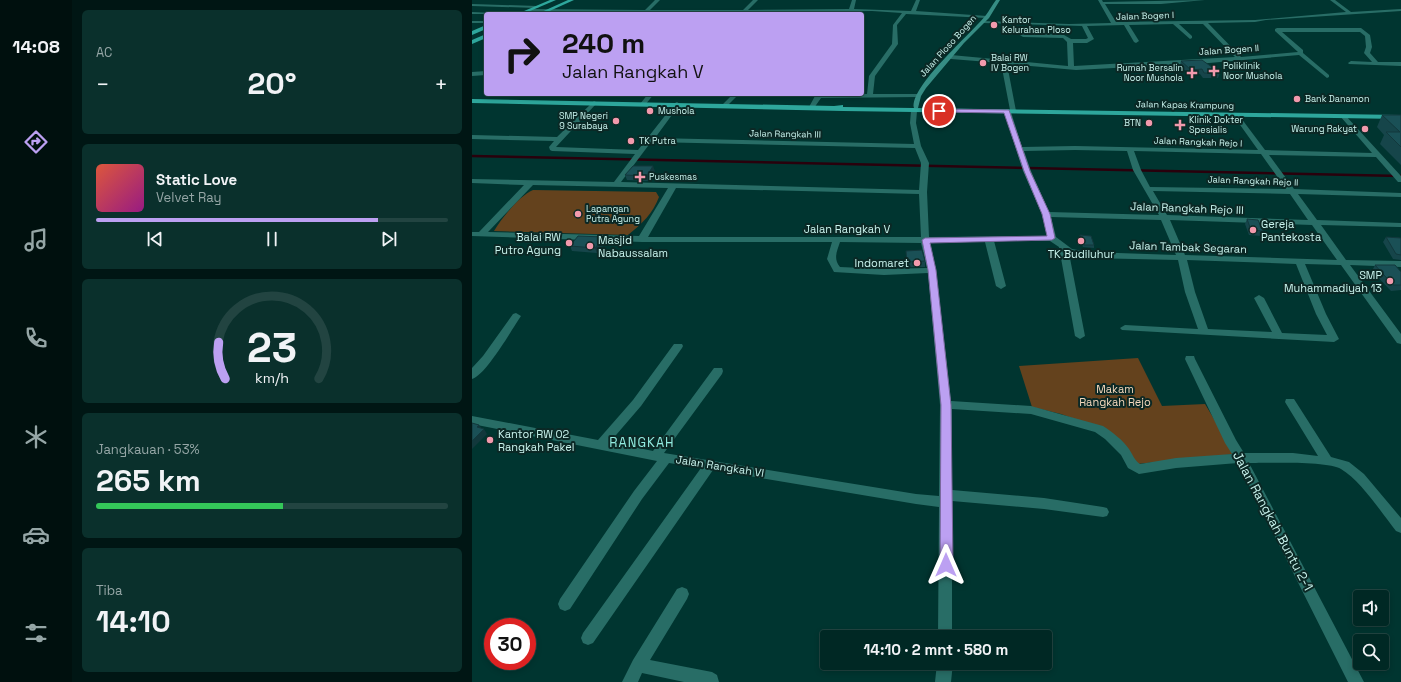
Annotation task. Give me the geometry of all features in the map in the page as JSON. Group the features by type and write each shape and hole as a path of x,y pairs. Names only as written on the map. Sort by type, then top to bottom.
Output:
{"main road":[{"path":"525,12 554,0"},
{"path":"542,12 572,0"},
{"path":"472,33 484,28"},
{"path":"472,42 484,37"},
{"name":"Jalan Kapas Krampung","path":"472,101 725,105 842,109 1401,117"}],"street":[{"path":"647,12 658,0"},
{"path":"743,12 756,0"},
{"path":"851,11 854,0"},
{"path":"913,13 918,0"},
{"name":"Jalan Ploso Bogen","path":"915,109 918,96 927,83 951,57 962,42 985,20 998,0"},
{"path":"1101,2 1154,3 1203,0"},
{"path":"1332,0 1351,14"},
{"path":"1101,2 1115,25"},
{"name":"Jalan Bogen I","path":"472,5 570,12"},
{"name":"Jalan Bogen I","path":"743,12 905,12 985,20 1115,25 1255,21 1401,10"},
{"path":"472,12 484,13"},
{"path":"870,95 872,76 893,48 895,40 895,24 905,12"},
{"path":"1308,17 1310,29"},
{"path":"1140,20 1144,24"},
{"path":"472,22 484,22"},
{"path":"1204,22 1239,58"},
{"path":"1175,23 1190,36"},
{"path":"1126,24 1136,41"},
{"path":"1023,35 1064,37 1070,41 1091,39 1091,36 1084,25"},
{"path":"1326,76 1300,53 1301,51 1299,49 1277,30 1361,30 1367,35 1369,47 1368,53 1376,63"},
{"path":"1070,41 1071,68"},
{"name":"Jalan Bogen II","path":"951,57 1071,68 1300,53"},
{"path":"1004,62 1004,70 1012,99 1010,111 1019,149 1046,214 1052,238"},
{"path":"1351,62 1401,64"},
{"path":"474,74 484,69"},
{"path":"474,74 484,73"},
{"path":"864,95 918,96"},
{"path":"643,104 649,96"},
{"path":"725,105 734,96"},
{"path":"812,107 819,96"},
{"path":"594,103 559,139 552,149 638,157"},
{"path":"616,184 677,104"},
{"path":"915,109 913,123 918,146 925,166 923,192 925,240 932,270 946,405 945,630"},
{"path":"1236,114 1278,174 1401,341"},
{"path":"1343,116 1401,180"},
{"path":"472,137 559,139"},
{"name":"Jalan Rangkah III","path":"651,140 918,146"},
{"name":"Jalan Rangkah Rejo I","path":"1019,149 1130,149 1377,155"},
{"path":"1130,149 1138,172 1165,219 1182,258 1190,292 1204,332"},
{"path":"472,181 923,192"},
{"path":"481,234 531,182"},
{"path":"642,240 674,185"},
{"name":"Jalan Rangkah Rejo II","path":"1148,190 1401,195"},
{"name":"Jalan Rangkah Rejo III","path":"1046,214 1165,219 1399,225"},
{"name":"Jalan Rangkah V","path":"472,234 642,240 925,240 1052,238"},
{"name":"Jalan Tambak Segaran","path":"1052,238 1063,247 1074,253 1089,256 1397,264"},
{"path":"989,239 1001,286"},
{"path":"837,240 831,264 837,270 884,272 932,270"},
{"path":"1063,247 1080,336"},
{"path":"1125,328 1334,339 1319,309 1300,262"},
{"path":"1397,264 1401,274"},
{"path":"1259,298 1279,336"},
{"path":"472,374 487,358 516,316"},
{"path":"601,445 637,403 678,346"},
{"name":"Jalan Rangkah Buntu 2-1","path":"1190,359 1231,443 1241,458 1356,682"},
{"path":"565,604 608,543 661,456 718,371"},
{"path":"1290,402 1327,460"},
{"path":"946,405 1031,410 1099,429 1109,436 1125,452 1132,465 1139,469 1176,463 1241,458 1294,458 1327,460 1345,465 1352,470 1370,488 1401,527"},
{"name":"Jalan Rangkah VI","path":"472,420 710,465 916,499 990,497 1076,507 1103,512"},
{"path":"588,638 710,465"},
{"path":"630,682 638,665 682,594"},
{"path":"638,665 712,680"},
{"path":"944,682 945,670"}],"green space":[{"name":"Lapangan Putra Agung","path":"533,190 656,192 659,197 654,208 646,218 628,235 494,231 517,202"},
{"name":"Makam Rangkah Rejo","path":"1138,358 1162,406 1205,404 1235,454 1137,464 1097,427 1061,414 1032,407 1019,366"}],"building":[{"path":"1202,60 1220,73 1204,73 1202,69 1191,70 1181,61"},
{"path":"1382,115 1401,115 1401,147 1386,132 1400,132"},
{"path":"633,166 653,166 647,176 625,175"},
{"path":"1247,219 1258,220 1263,231 1251,230"},
{"path":"1080,235 1091,236 1094,245 1084,245"},
{"path":"578,236 604,237 595,248 570,246"},
{"path":"1386,237 1401,238 1401,255 1396,254"},
{"path":"922,250 925,261 907,262 906,251"},
{"path":"1375,265 1395,265 1401,272 1401,285 1393,285"},
{"path":"472,423 479,425 477,427 484,429 472,441"}],"waterway":[{"path":"472,156 1401,176"}],"place":[{"name":"Kantor Kelurahan Ploso","path":"994,25"},
{"name":"Balai RW IV Bogen","path":"983,63"},
{"name":"Poliklinik Noor Mushola","path":"1214,71"},
{"name":"Rumah Bersalin Noor Mushola","path":"1192,73"},
{"name":"Bank Danamon","path":"1297,99"},
{"name":"Mushola","path":"650,111"},
{"name":"SMP Negeri 9 Surabaya","path":"616,121"},
{"name":"BTN","path":"1149,123"},
{"name":"Klinik Dokter Spesialis","path":"1180,125"},
{"name":"Warung Rakyat","path":"1365,129"},
{"name":"TK Putra","path":"631,141"},
{"name":"Puskesmas","path":"640,177"},
{"name":"Lapangan Putra Agung","path":"578,214"},
{"name":"Gereja Pantekosta","path":"1253,230"},
{"name":"TK Budiluhur","path":"1081,241"},
{"name":"Balai RW Putro Agung","path":"569,243"},
{"name":"Masjid Nabaussalam","path":"590,246"},
{"name":"Indomaret","path":"917,263"},
{"name":"SMP Muhammadiyah 13","path":"1390,281"},
{"name":"Kantor RW 02 Rangkah Pakel","path":"490,440"}],"district":[{"name":"RANGKAH","path":"642,442"}],"route":[{"path":"939,111 1007,111 1027,171 1046,214 1052,238 925,240 932,270 946,405 946,565"}]}
